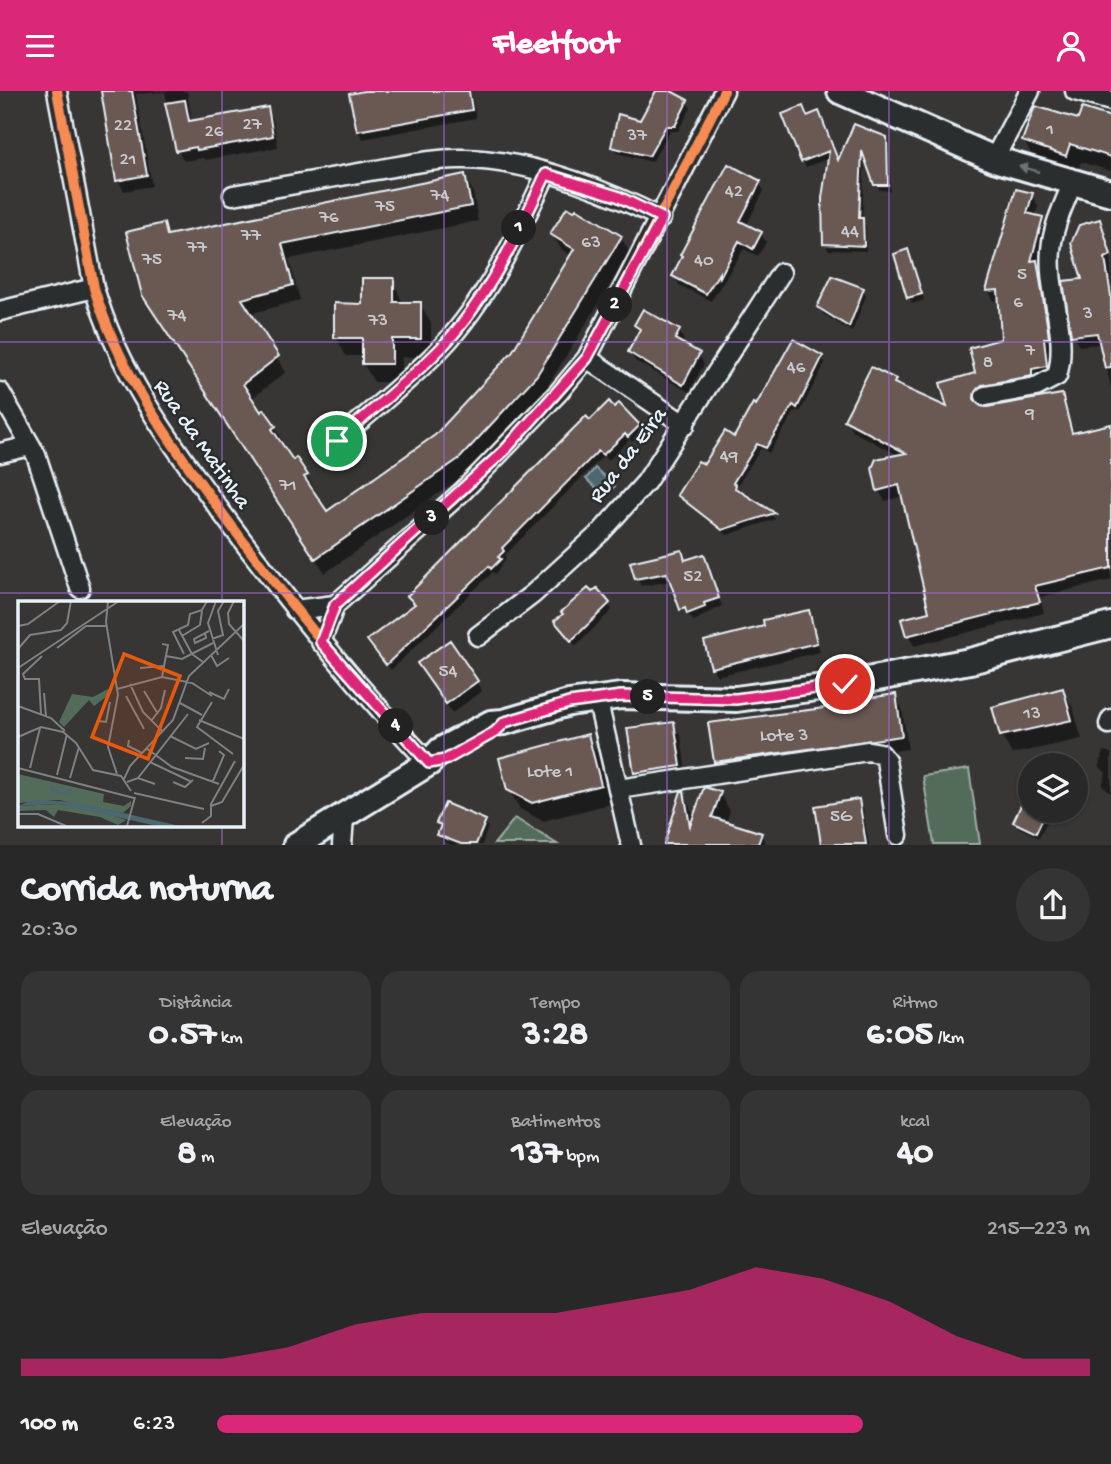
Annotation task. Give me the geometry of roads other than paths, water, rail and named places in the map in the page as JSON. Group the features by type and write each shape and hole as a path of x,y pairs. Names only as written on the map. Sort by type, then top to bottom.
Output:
{"main road":[{"path":"840,91 994,159 1111,193"},
{"path":"296,845 429,763 445,760 495,732 505,722 569,703 597,698 736,699 845,684 970,661 1111,625"}],"street":[{"name":"Rua da Matinha","path":"57,91 94,288 117,352 141,398 295,610 429,763"},
{"path":"321,642 335,605 505,450 587,358 662,218 724,91"},
{"path":"994,159 1030,91"},
{"path":"1075,91 1111,101"},
{"path":"233,195 429,161 465,159 501,163 546,174 617,196 662,218"},
{"path":"337,441 442,347 499,267 546,174"},
{"path":"985,396 1037,387 1058,376 1060,355 1051,251 1054,230 1073,182"},
{"name":"Rua da Eira","path":"478,636 533,594 601,532 646,482 781,273"},
{"path":"0,311 94,288"},
{"path":"587,358 685,425"},
{"path":"3,403 30,446 80,588"},
{"path":"0,453 30,446"},
{"path":"295,610 335,605"},
{"path":"597,698 631,845"},
{"path":"619,789 868,751 880,753 886,760 898,835"},
{"path":"342,845 344,817"}],"water":[{"path":"595,468 615,486 602,500 597,496 597,489 586,479"}]}
